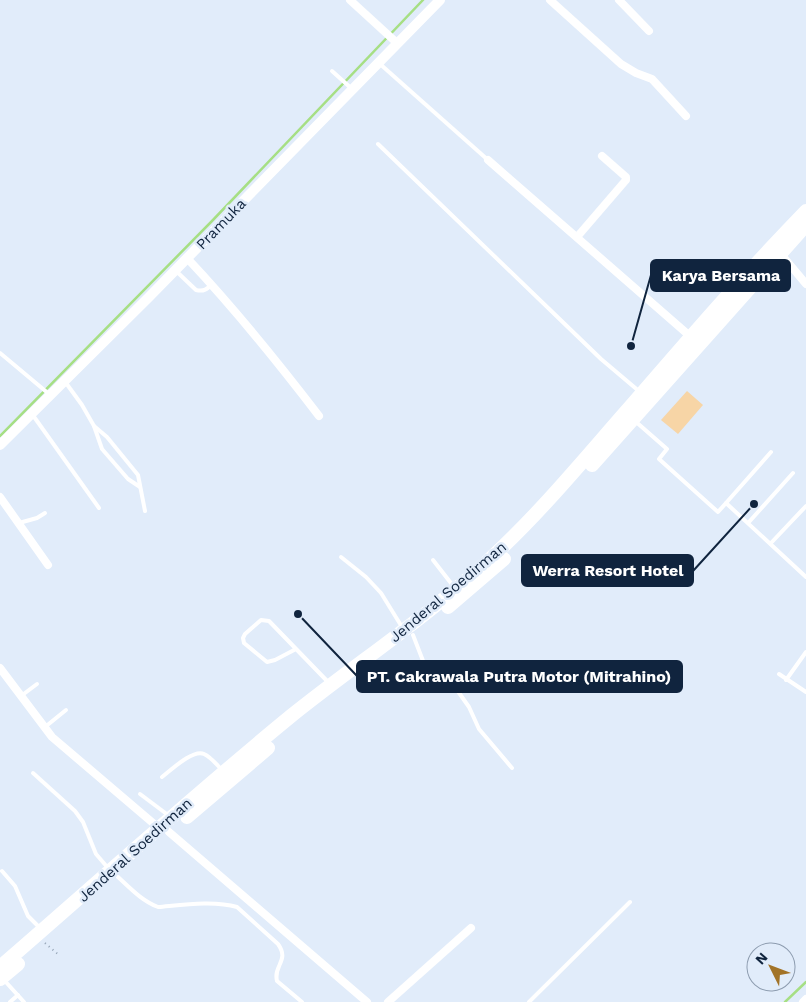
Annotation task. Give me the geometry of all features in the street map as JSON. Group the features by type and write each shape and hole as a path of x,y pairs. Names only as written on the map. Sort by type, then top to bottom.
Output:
{"highway":[{"name":"Jenderal Soedirman","path":"167,826 301,721 408,633 493,557 570,476 771,247 806,211"},
{"name":"Jenderal Soedirman","path":"1,975 115,874 224,772 298,711 467,592 499,564 634,420 806,225"}],"street":[{"path":"350,0 396,42"},
{"path":"550,0 621,64 636,73 652,79 686,116"},
{"path":"619,0 649,31"},
{"name":"Pramuka","path":"0,445 187,258 349,87 378,63 434,2"},
{"path":"576,237 626,180 626,177 602,156"},
{"path":"488,160 692,337"},
{"path":"780,253 806,284"},
{"path":"187,258 212,284 283,368 319,416"},
{"path":"0,497 48,566"},
{"path":"0,668 58,743 167,826 367,1002"},
{"path":"388,1002 472,928"}],"lane":[{"path":"378,63 488,160"},
{"path":"332,71 349,87"},
{"path":"378,144 601,359 642,394"},
{"path":"175,270 196,290 206,290 212,284"},
{"path":"0,353 51,396"},
{"path":"65,382 82,405 94,426 102,449 128,479 140,487"},
{"path":"32,414 99,508"},
{"path":"634,420 667,449 659,459 718,512 771,452"},
{"path":"94,426 107,437 138,476 145,511"},
{"path":"112,462 122,455"},
{"path":"749,522 793,472"},
{"path":"726,503 749,522 806,577"},
{"path":"771,544 806,506"},
{"path":"19,523 37,518 45,513"},
{"path":"341,557 366,577 381,593 408,633 425,666 430,672 457,690 469,707 479,729 512,768"},
{"path":"433,560 456,589"},
{"path":"296,649 267,662 244,642 243,638 261,620 269,621 332,686"},
{"path":"786,680 806,652"},
{"path":"779,674 806,692"},
{"path":"21,696 37,684"},
{"path":"45,727 66,710"},
{"path":"162,776 193,754 201,752 207,755 224,772"},
{"path":"33,773 75,811 83,822 96,854 115,874 150,904 158,907 212,904 237,907 283,950 283,958 276,976 277,981 302,1002"},
{"path":"140,794 167,826"},
{"path":"2,871 15,886 28,916 43,936"},
{"path":"529,1002 630,902"},
{"path":"1,975 24,1002"},
{"path":"10,1002 18,995"}],"path":[{"path":"43,936 60,956"}],"shaded area":[{"path":"687,391 703,405 678,434 661,420"}],"waterway":[{"path":"0,436 212,221 423,0"},
{"path":"785,1002 806,982"}],"place":[{"name":"Karya Bersama","path":"631,346"},
{"name":"Werra Resort Hotel","path":"754,504"},
{"name":"PT. Cakrawala Putra Motor (Mitrahino)","path":"298,614"}]}
